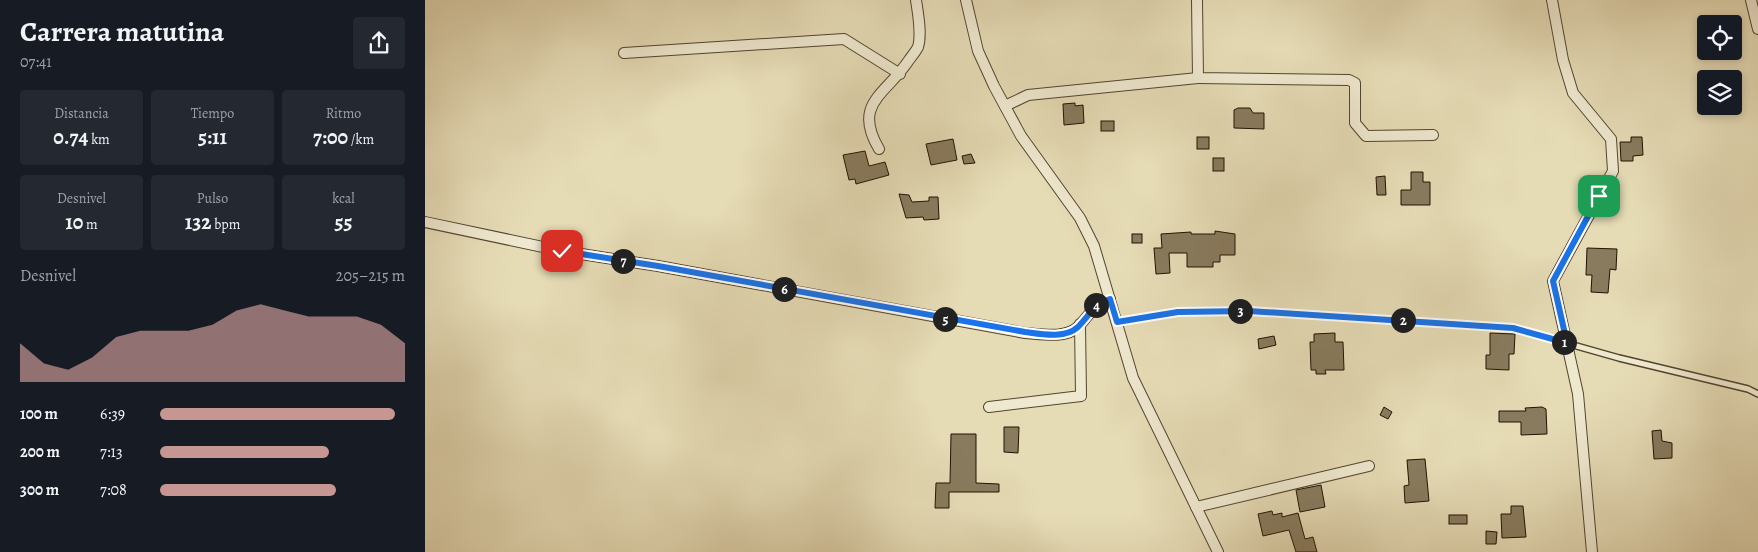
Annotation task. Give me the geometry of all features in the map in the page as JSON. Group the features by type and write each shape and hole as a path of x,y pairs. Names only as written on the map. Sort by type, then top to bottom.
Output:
{"street":[{"path":"879,149 871,135 868,113 877,98 900,74 918,47 916,0"},
{"path":"966,0 978,51 1005,106 1021,136 1080,218 1094,246 1133,378 1218,552"},
{"path":"1197,0 1198,78"},
{"path":"1552,0 1563,60 1573,93 1611,139 1613,171 1553,281 1577,394 1592,552"},
{"path":"1751,0 1758,28"},
{"path":"624,53 844,39 900,74"},
{"path":"1005,106 1027,95 1198,78 1349,80 1355,83 1355,123 1366,136 1433,135"},
{"path":"425,222 562,251 658,266 989,328 1053,335 1068,333 1080,324 1097,303 1110,299"},
{"path":"989,407 1081,396 1080,324"},
{"path":"1196,507 1369,466"}],"lane":[{"path":"1117,322 1178,312 1249,311 1513,328 1748,389 1758,394"}],"building":[{"path":"1075,103 1075,106 1083,105 1084,123 1064,125 1063,104"},
{"path":"1250,108 1253,113 1264,113 1264,129 1234,128 1234,110"},
{"path":"1101,121 1114,121 1114,131 1101,131"},
{"path":"1197,137 1209,137 1209,149 1197,149"},
{"path":"1631,137 1642,137 1643,155 1633,156 1633,161 1621,161 1620,142 1631,142"},
{"path":"953,139 957,160 931,165 926,144"},
{"path":"865,151 869,166 885,162 889,175 856,184 855,179 849,180 843,155"},
{"path":"971,154 975,163 964,164 962,156"},
{"path":"1213,158 1224,158 1224,171 1213,171"},
{"path":"1411,172 1423,172 1423,182 1430,182 1430,205 1401,205 1401,190 1411,190"},
{"path":"1385,176 1386,195 1377,195 1376,177"},
{"path":"899,194 909,195 912,202 929,201 929,197 938,197 939,219 924,220 923,217 906,218"},
{"path":"1215,231 1235,234 1235,255 1220,255 1220,262 1213,262 1213,267 1187,267 1187,253 1169,253 1170,273 1156,274 1154,248 1162,248 1161,234 1191,232 1191,234 1215,234"},
{"path":"1132,234 1142,234 1142,243 1132,243"},
{"path":"1587,248 1617,249 1616,270 1610,269 1608,293 1591,292 1592,275 1586,275"},
{"path":"1335,333 1335,342 1343,342 1344,370 1325,370 1326,374 1316,374 1316,370 1311,370 1310,342 1314,342 1314,334"},
{"path":"1490,333 1515,334 1514,354 1509,354 1509,370 1486,369 1486,355 1490,355"},
{"path":"1274,336 1276,345 1259,349 1258,339"},
{"path":"1384,407 1392,412 1388,419 1380,415"},
{"path":"1542,407 1546,409 1547,434 1521,435 1521,422 1499,422 1499,411 1526,411 1525,408"},
{"path":"1004,427 1019,427 1018,453 1004,452"},
{"path":"1661,430 1662,441 1672,443 1672,458 1654,459 1652,431"},
{"path":"951,434 976,434 976,483 999,484 999,492 949,492 949,508 935,508 936,483 950,483"},
{"path":"1425,459 1429,501 1405,503 1404,486 1409,485 1407,460"},
{"path":"1321,485 1325,507 1300,512 1296,490"},
{"path":"1511,506 1523,506 1526,537 1502,538 1501,514 1511,514"},
{"path":"1272,511 1273,515 1282,513 1282,517 1298,513 1305,539 1313,537 1317,552 1296,552 1289,530 1263,536 1258,514"},
{"path":"1449,515 1467,515 1467,524 1449,524"},
{"path":"1486,531 1497,532 1496,544 1486,544"}],"route":[{"path":"562,251 658,266 989,328 1053,335 1068,333 1077,327 1097,303 1110,299 1117,322 1178,312 1249,311 1513,328 1567,343 1553,281 1599,196"}]}
